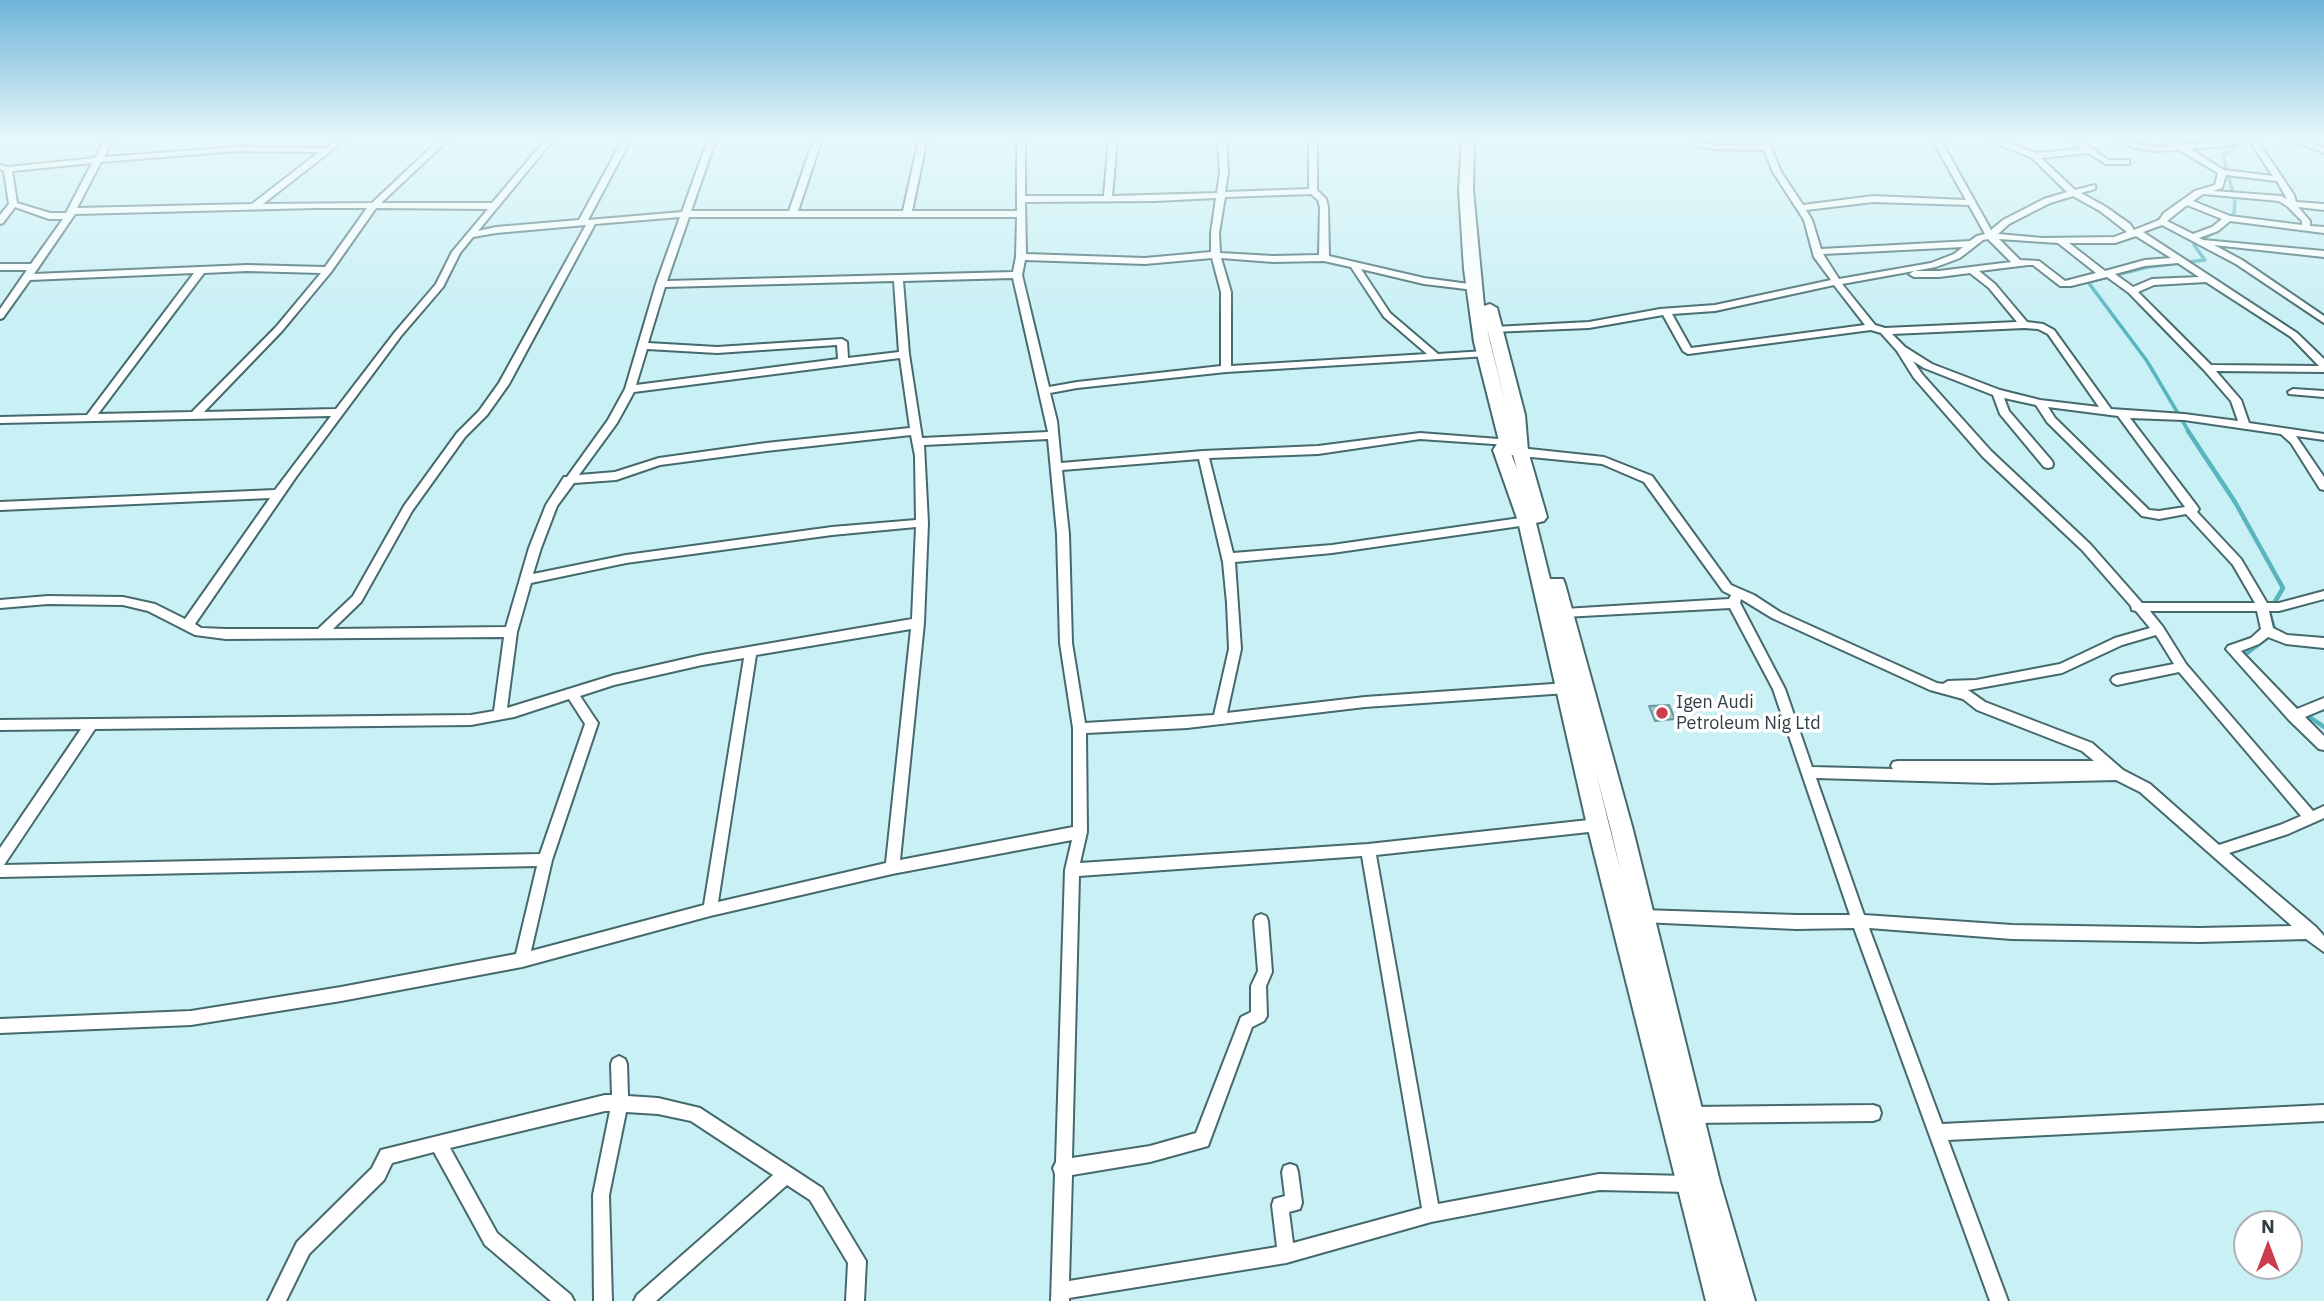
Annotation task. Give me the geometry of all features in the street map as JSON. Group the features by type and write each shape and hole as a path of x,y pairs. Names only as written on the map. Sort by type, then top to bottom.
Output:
{"main road":[{"path":"1467,200 1474,287 1485,354 1510,448 1598,825 1720,1301"},
{"path":"1480,200 1480,249 1494,330 1517,415 1510,448 1564,613 1690,1115 1741,1301"}],"street":[{"path":"12,200 13,204"},
{"path":"0,316 78,200"},
{"path":"253,206 262,200"},
{"path":"195,415 279,329 328,270 380,200"},
{"path":"187,625 339,412 440,285 456,252 497,200"},
{"path":"323,631 357,599 408,509 461,435 483,413 504,384 598,200"},
{"path":"500,715 512,632 526,580 552,505 613,421 630,389 645,346 661,284 693,200"},
{"path":"793,213 797,200"},
{"path":"907,213 910,200"},
{"path":"1020,200 1021,257 1017,275 1046,391 1053,435 1063,534 1066,643 1079,728 1080,831 1072,870 1059,1296 1286,1254 1431,1214 1599,1182 1689,1184"},
{"path":"1218,200 1216,255 1226,292 1226,369"},
{"path":"1322,200 1325,208 1324,258"},
{"path":"1795,200 1808,220 1817,253 1835,282 1872,327"},
{"path":"1800,208 1868,200"},
{"path":"1891,200 1972,203"},
{"path":"1970,200 1990,236 2018,264"},
{"path":"1817,253 1970,244 1990,236 2026,212 2054,200"},
{"path":"2086,200 2294,335 2324,367"},
{"path":"2282,200 2306,221 2306,228"},
{"path":"2290,200 2290,204"},
{"path":"1990,236 2060,241 2115,240 2162,222 2186,201 2227,218 2324,230"},
{"path":"13,204 41,214 253,206 492,206"},
{"path":"0,221 13,204"},
{"path":"2290,204 2324,207"},
{"path":"470,235 688,214 1020,214"},
{"path":"2196,240 2227,218"},
{"path":"2162,222 2271,282 2324,320"},
{"path":"2196,240 2324,254"},
{"path":"2060,241 2132,291 2236,400 2245,427"},
{"path":"1494,330 1589,325 1666,312 1731,306 1945,261 1957,256 1970,244"},
{"path":"1021,257 1154,261 1216,255 1273,259 1324,258 1424,281 1474,287"},
{"path":"1896,272 1939,274 2036,263 2063,284 2110,276 2145,263 2185,264"},
{"path":"1354,265 1387,316 1434,355"},
{"path":"0,267 33,267"},
{"path":"28,277 201,270 328,270"},
{"path":"91,416 201,270"},
{"path":"1973,271 1992,286 2024,325"},
{"path":"661,284 1017,275"},
{"path":"892,868 919,623 922,523 917,437 904,354 898,278"},
{"path":"2132,291 2152,282 2207,279"},
{"path":"0,300 11,298"},
{"path":"1666,312 1688,351 1872,327 1884,331 2040,326 2051,332 2106,409"},
{"path":"1884,331 1901,349 1918,376 1987,454 2086,547 2159,630 2182,667 2310,817"},
{"path":"645,346 717,350 842,342 843,361"},
{"path":"1901,349 1928,366 1997,393 2040,403 2178,417 2324,437"},
{"path":"630,389 904,354"},
{"path":"1046,391 1226,369 1485,354"},
{"path":"2208,368 2324,367"},
{"path":"2293,392 2324,394"},
{"path":"1997,393 2004,412 2048,464"},
{"path":"2040,403 2051,420 2146,513 2159,515 2190,511"},
{"path":"0,419 339,412"},
{"path":"2120,412 2193,507 2190,511"},
{"path":"2284,431 2295,442 2324,486"},
{"path":"568,480 616,476 659,462 766,447 917,437 1053,435"},
{"path":"1056,467 1203,455 1318,450 1420,436 1604,461 1647,479 1733,597 1779,689 1858,921 1999,1301"},
{"path":"1203,455 1228,558 1235,649 1219,720"},
{"path":"0,506 279,494"},
{"path":"2190,511 2236,562 2262,605 2267,631"},
{"path":"1228,558 1332,548 1527,521"},
{"path":"526,580 626,559 832,531 922,523"},
{"path":"2136,607 2279,607 2324,595"},
{"path":"1564,613 1733,597 1934,687 1967,695 1981,706 2087,747 2115,770 2145,788 2324,945"},
{"path":"0,604 48,600 124,601 151,607 199,632 226,634 323,631 362,635 512,632"},
{"path":"0,725 471,720 500,715 614,680 751,651 919,623"},
{"path":"1934,687 1976,685 2062,668 2119,641 2159,630"},
{"path":"2267,631 2286,639 2324,643"},
{"path":"2267,631 2255,641 2232,649 2299,713 2324,745"},
{"path":"710,910 751,651"},
{"path":"2117,680 2182,667"},
{"path":"1079,728 1219,720 1365,702 1567,688"},
{"path":"522,960 545,860 592,723 572,694"},
{"path":"2299,713 2324,702"},
{"path":"0,860 90,726"},
{"path":"1806,769 1990,776 2115,770"},
{"path":"2218,851 2283,830 2324,811"},
{"path":"1072,870 1368,850 1598,825"},
{"path":"0,1026 191,1018 522,960 710,910 892,868 1080,831"},
{"path":"1368,850 1431,1214"},
{"path":"0,871 545,860"},
{"path":"1642,916 1796,922 1858,921 2011,932 2200,935 2311,932"},
{"path":"1061,1168 1150,1154 1202,1140 1246,1021 1259,1016 1258,986 1265,972 1261,921"},
{"path":"603,1301 601,1195 620,1104 619,1064"},
{"path":"277,1301 303,1248 377,1174 387,1156 605,1103 658,1106 694,1114 816,1194 857,1261 855,1301"},
{"path":"1936,1132 2324,1113"},
{"path":"1690,1115 1873,1114"},
{"path":"438,1143 491,1239 565,1301"},
{"path":"1286,1254 1280,1205 1294,1203 1290,1172"},
{"path":"643,1301 786,1175"}],"building":[{"name":"Igen Audi Petroleum Nig Ltd","path":"1669,705 1675,719 1655,721 1649,706"}],"waterway":[{"path":"2221,227 2234,213 2235,200"},
{"path":"2189,432 2147,361 2088,282 2148,267 2205,260 2194,245 2214,232"},
{"path":"2188,431 2235,502 2283,588 2269,612 2275,632 2243,656"},
{"path":"2291,704 2324,727"}],"place":[{"name":"Igen Audi Petroleum Nig Ltd","path":"1662,713"}]}
